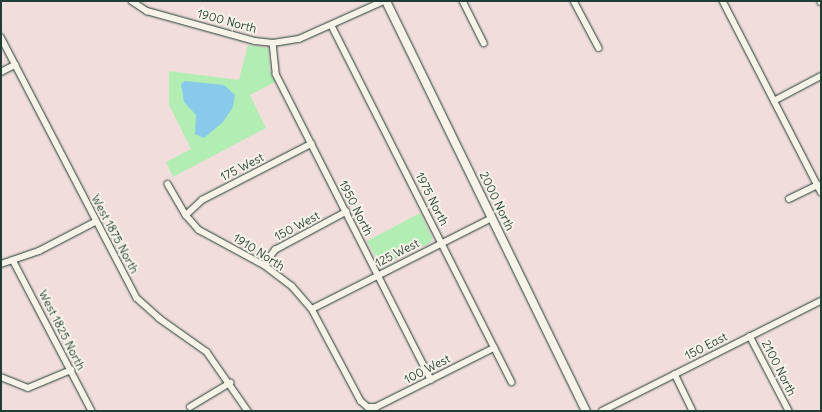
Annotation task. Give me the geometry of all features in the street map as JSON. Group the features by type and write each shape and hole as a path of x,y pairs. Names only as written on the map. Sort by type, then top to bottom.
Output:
{"street":[{"name":"1900 North","path":"132,1 147,11 255,41 273,43 299,39 332,26 385,1"},
{"name":"2000 North","path":"385,1 586,411"},
{"path":"463,1 484,43"},
{"path":"574,1 599,48"},
{"path":"723,1 821,192"},
{"name":"1975 North","path":"332,26 512,382"},
{"name":"West 1875 North","path":"1,37 95,222 137,298 159,318 207,352 248,411"},
{"name":"1950 North","path":"273,43 276,74 431,380"},
{"path":"1,72 15,65"},
{"path":"774,101 821,76"},
{"name":"175 West","path":"186,215 202,200 311,144"},
{"name":"1910 North","path":"168,184 186,215 199,230 264,265 292,286 312,309 361,401 368,407"},
{"path":"789,200 818,185"},
{"name":"150 West","path":"264,265 275,250 346,212"},
{"name":"125 West","path":"312,309 492,218"},
{"path":"1,264 39,251 95,222"},
{"name":"West 1825 North","path":"13,260 92,411"},
{"name":"150 East","path":"602,411 821,301"},
{"name":"2100 North","path":"750,336 789,411"},
{"name":"100 West","path":"368,407 376,407 494,348"},
{"path":"1,377 28,388 71,370"},
{"path":"675,374 693,411"},
{"path":"190,407 230,383"}],"green space":[{"path":"248,45 268,48 270,71 275,82 250,95 266,128 173,177 166,162 191,149 169,105 169,71 239,80"},
{"path":"420,213 432,237 431,242 383,265 379,263 367,241"}],"water":[{"path":"185,81 224,85 235,95 233,107 223,122 204,138 195,134 196,115 184,102 181,84"}]}
